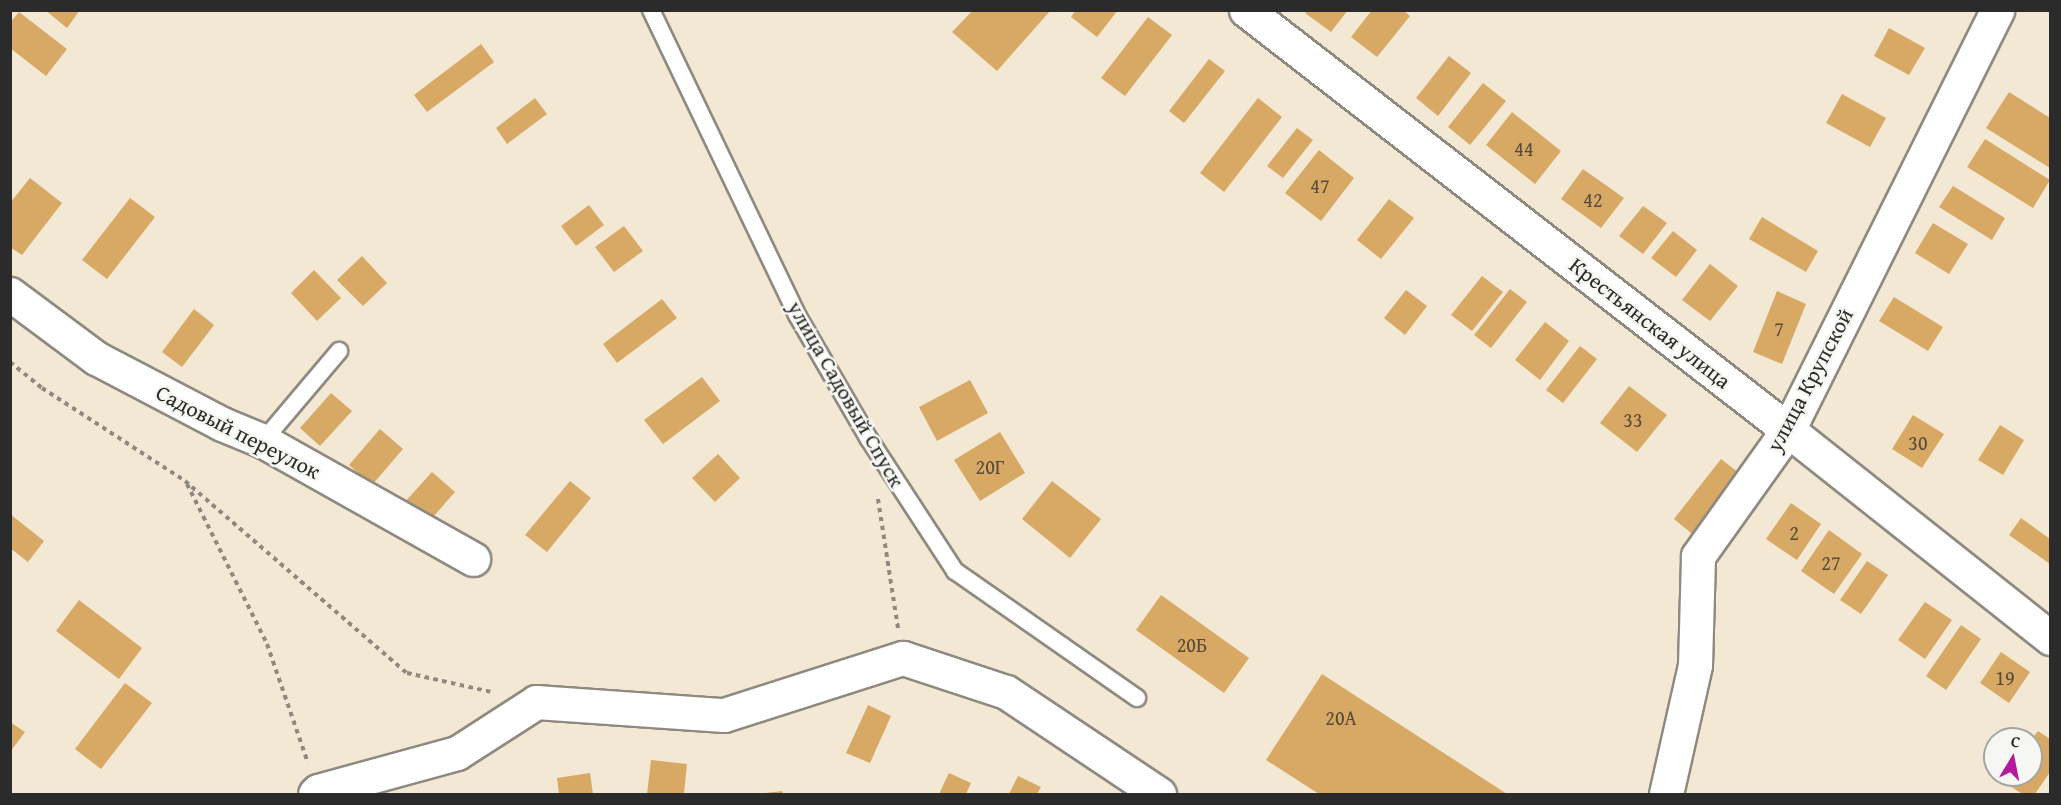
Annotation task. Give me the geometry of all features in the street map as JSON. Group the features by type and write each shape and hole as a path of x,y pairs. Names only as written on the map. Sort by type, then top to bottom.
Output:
{"street":[{"name":"Крестьянская улица","path":"1246,10 1788,430 2050,638"},
{"name":"улица Крупской","path":"1666,795 1695,665 1698,556 1788,430 1997,10"},
{"name":"Садовый переулок","path":"10,294 96,358 222,424 262,441 473,559"},
{"path":"316,793 457,753 536,702 724,715 903,658 1006,692 1159,795"}],"lane":[{"name":"улица Садовый Спуск","path":"651,10 797,315 869,439 955,571 1137,698"},
{"path":"262,441 339,351"}],"path":[{"path":"10,362 42,388 185,481 407,673 536,702"},
{"path":"185,481 267,644 316,793"},
{"path":"878,497 903,658"}],"building":[{"path":"45,10 80,10 67,28"},
{"path":"973,10 1051,10 997,71 952,32"},
{"path":"1076,10 1118,10 1097,37 1071,17"},
{"path":"1307,10 1348,10 1331,32 1305,13"},
{"path":"1372,10 1403,10 1410,16 1377,57 1351,37"},
{"path":"19,12 67,49 46,76 10,48 10,23"},
{"path":"1148,17 1172,35 1125,96 1101,78"},
{"path":"1889,28 1925,48 1909,75 1874,56"},
{"path":"481,44 494,62 427,112 414,95"},
{"path":"1449,56 1471,73 1438,116 1416,98"},
{"path":"1209,59 1225,71 1184,123 1169,111"},
{"path":"1483,83 1506,101 1470,145 1448,127"},
{"path":"2009,92 2050,118 2050,168 1986,128"},
{"path":"1842,94 1886,118 1870,147 1826,123"},
{"path":"535,98 547,114 507,144 496,128"},
{"path":"1258,98 1282,117 1224,192 1200,173"},
{"path":"1512,112 1561,151 1535,184 1486,145"},
{"path":"1297,128 1313,140 1283,178 1267,166"},
{"path":"1985,139 2050,180 2033,208 1967,167"},
{"path":"1319,150 1354,178 1321,221 1285,193"},
{"path":"1583,169 1624,198 1601,228 1561,199"},
{"path":"30,178 62,203 22,255 10,247 10,203"},
{"path":"1953,186 2005,218 1992,240 1939,207"},
{"path":"130,198 155,217 107,279 82,260"},
{"path":"1389,199 1414,218 1381,259 1357,240"},
{"path":"589,205 604,225 576,246 561,226"},
{"path":"1643,206 1667,223 1643,254 1619,236"},
{"path":"1762,217 1818,251 1806,272 1749,239"},
{"path":"1933,223 1968,244 1949,274 1915,253"},
{"path":"624,226 643,251 614,272 595,247"},
{"path":"1673,231 1697,250 1676,277 1651,258"},
{"path":"362,256 387,283 363,306 337,280"},
{"path":"1710,264 1738,286 1710,321 1682,300"},
{"path":"314,270 341,298 317,321 291,293"},
{"path":"1482,276 1503,292 1472,331 1451,315"},
{"path":"1510,289 1527,302 1491,348 1474,335"},
{"path":"1406,290 1427,306 1405,335 1384,318"},
{"path":"1777,291 1806,304 1782,364 1753,352"},
{"path":"1894,297 1943,327 1928,351 1879,321"},
{"path":"662,299 677,318 617,363 603,344"},
{"path":"194,309 214,325 182,367 162,352"},
{"path":"1545,322 1569,341 1540,380 1515,360"},
{"path":"1580,346 1597,359 1563,403 1546,390"},
{"path":"702,377 720,401 663,444 644,420"},
{"path":"970,380 988,413 937,441 919,407"},
{"path":"1629,386 1667,415 1637,452 1600,423"},
{"path":"331,393 352,411 320,446 300,428"},
{"path":"1913,415 1944,434 1922,468 1892,449"},
{"path":"2000,425 2024,440 2003,475 1978,460"},
{"path":"380,429 403,449 372,485 349,465"},
{"path":"1000,432 1025,473 980,501 954,460"},
{"path":"718,454 740,478 715,502 692,478"},
{"path":"1721,459 1743,476 1696,537 1674,519"},
{"path":"432,472 455,492 426,525 403,504"},
{"path":"570,481 591,498 547,552 525,535"},
{"path":"1052,481 1101,519 1070,558 1022,519"},
{"path":"1791,503 1821,524 1797,560 1766,539"},
{"path":"10,514 44,541 28,562 10,548"},
{"path":"2021,518 2050,539 2050,564 2009,535"},
{"path":"1829,530 1862,554 1834,594 1801,571"},
{"path":"1867,561 1888,575 1861,614 1840,600"},
{"path":"1161,595 1249,658 1224,693 1136,630"},
{"path":"79,600 142,648 119,679 56,631"},
{"path":"1925,602 1952,620 1925,659 1898,640"},
{"path":"1961,625 1981,639 1946,690 1926,676"},
{"path":"2001,652 2030,672 2009,703 1980,683"},
{"path":"1322,674 1507,794 1319,794 1266,760"},
{"path":"125,683 152,703 101,769 75,749"},
{"path":"868,705 891,716 870,763 846,753"},
{"path":"10,722 25,732 10,752"},
{"path":"2043,734 2050,739 2050,772 2043,782"},
{"path":"651,760 687,764 684,794 647,794"},
{"path":"590,773 593,794 559,794 557,778"},
{"path":"949,773 971,783 966,794 939,794"},
{"path":"1018,776 1041,787 1037,794 1009,794"},
{"path":"2012,787 2040,787 2035,794 2022,794"},
{"path":"782,791 783,794 765,793"}]}
